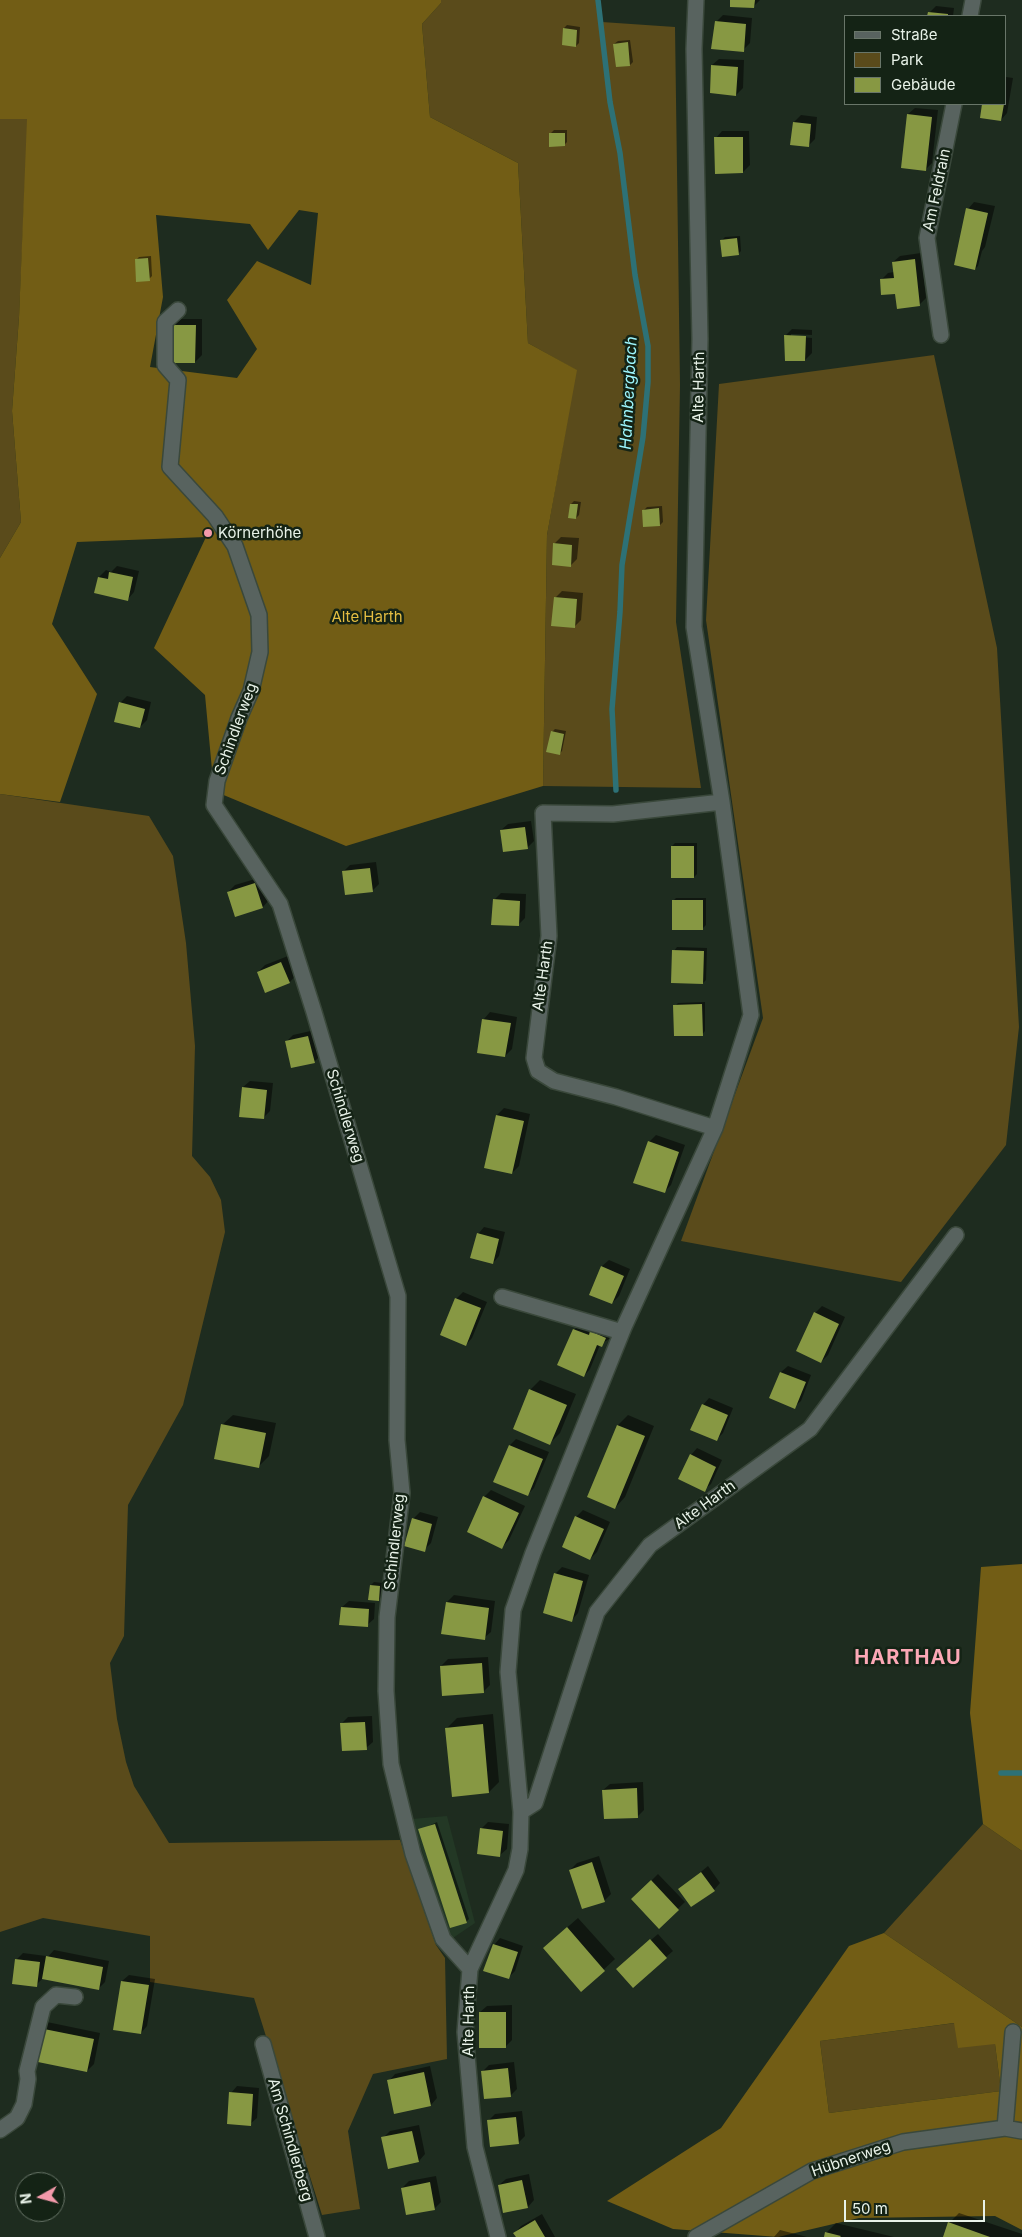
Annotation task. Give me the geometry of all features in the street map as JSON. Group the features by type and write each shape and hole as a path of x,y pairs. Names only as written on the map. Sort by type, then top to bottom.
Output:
{"street":[{"name":"Alte Harth","path":"498,2237 475,2147 465,2032 470,1970 516,1870 520,1849 520,1812 508,1672 513,1610 533,1553 622,1332 715,1128 751,1015 722,802 694,627 700,339 694,59 696,0"},
{"path":"970,15 972,0"},
{"name":"Am Feldrain","path":"941,335 927,238 954,105"},
{"name":"Schindlerweg","path":"178,310 165,322 165,365 178,380 170,467 214,516 235,546 259,615 260,652 252,691 239,718 217,781 214,806 280,904 398,1296 397,1440 402,1493 387,1617 386,1691 391,1764 413,1854 443,1939 470,1970"},
{"name":"Alte Harth","path":"715,1128 616,1097 554,1081 538,1071 534,1058 549,936 543,813 613,814 722,802"},
{"name":"Alte Harth","path":"520,1812 535,1803 597,1612 650,1545 810,1429 956,1235"},
{"path":"502,1297 622,1332"},
{"path":"0,2130 17,2118 24,2104 28,2079 27,2071 34,2036 43,2007 56,1995 75,1997"},
{"path":"1004,2128 1013,2032"},
{"name":"Am Schindlerberg","path":"262,2044 317,2237"},
{"name":"Hübnerweg","path":"696,2237 812,2171 903,2142 1004,2128 1022,2131"}],"shaded area":[{"path":"447,1816 475,1923 450,1940 412,1819"}],"green space":[{"name":"Alte Harth","path":"0,0 441,0 441,3 422,24 430,117 518,163 528,343 577,370 547,535 543,786 346,846 214,791 205,695 154,648 206,537 77,542 52,624 97,694 60,802 0,794 0,558 21,522 12,411 19,317 27,119 0,119","holes":["299,210 318,213 311,285 257,261 227,300 257,349 237,378 150,367 163,297 156,215 250,224 268,250"]},
{"path":"441,0 600,0 602,22 675,27 680,385 676,622 701,788 543,786 547,535 576,370 528,343 518,163 430,117 422,24 441,3"},
{"path":"0,119 28,119 19,317 12,411 21,522 0,558"},
{"path":"934,355 997,648 1019,1027 1006,1145 901,1282 681,1241 763,1018 706,620 719,384"},
{"path":"0,794 149,816 173,856 186,943 195,1046 192,1156 210,1177 221,1200 225,1232 183,1405 128,1505 124,1636 110,1663 117,1719 126,1762 134,1786 169,1843 400,1840 436,1945 445,1958 447,2059 373,2074 348,2131 360,2209 322,2215 254,1998 150,1982 150,1936 43,1918 0,1932"},
{"path":"1022,1564 1022,1851 983,1824 970,1713 981,1567"},
{"path":"983,1824 1022,1851 1022,2027 884,1933"},
{"path":"884,1933 1022,2027 1022,2230 995,2216 859,2218 778,2237 673,2229 607,2201 721,2128 849,1946","holes":["954,2023 958,2048 995,2044 1001,2091 829,2113 820,2041"]},
{"path":"955,2023 995,2044 1001,2091 829,2113 820,2041"}],"building":[{"path":"730,0 755,0 754,8 730,7"},
{"path":"928,12 948,14 948,15 927,15"},
{"path":"715,21 746,24 744,52 711,49"},
{"path":"563,28 577,30 576,47 562,45"},
{"path":"628,42 630,66 616,67 613,44"},
{"path":"711,65 738,67 736,96 710,93"},
{"path":"982,105 1004,105 1001,121 980,118"},
{"path":"907,114 932,117 926,171 901,168"},
{"path":"793,122 811,124 809,147 790,145"},
{"path":"549,133 565,133 565,146 549,147"},
{"path":"714,137 743,137 743,173 715,174"},
{"path":"966,208 988,213 975,270 954,265"},
{"path":"737,238 739,255 722,257 720,240"},
{"path":"148,258 150,281 136,282 135,259"},
{"path":"915,259 920,306 897,309 895,294 881,295 880,279 894,278 892,262"},
{"path":"172,325 196,325 195,363 172,363"},
{"path":"784,335 806,336 805,361 785,361"},
{"path":"570,504 578,504 576,519 568,518"},
{"path":"659,508 660,526 643,527 642,510"},
{"path":"553,543 572,545 571,567 552,565"},
{"path":"109,572 133,577 128,601 94,593 98,577 108,579"},
{"path":"554,597 577,599 575,628 551,626"},
{"path":"119,702 145,709 140,728 114,722"},
{"path":"551,731 564,734 560,755 546,752"},
{"path":"525,827 528,849 503,852 500,830"},
{"path":"671,846 694,846 694,878 671,878"},
{"path":"370,868 373,892 345,895 342,871"},
{"path":"255,883 263,908 235,917 227,892"},
{"path":"493,899 520,901 519,926 491,925"},
{"path":"672,900 703,900 703,930 672,930"},
{"path":"672,950 704,951 703,984 671,983"},
{"path":"281,962 290,983 265,993 257,972"},
{"path":"702,1004 703,1036 674,1036 673,1005"},
{"path":"482,1019 511,1023 505,1057 477,1053"},
{"path":"308,1036 315,1063 291,1068 285,1041"},
{"path":"242,1087 267,1090 264,1119 239,1117"},
{"path":"496,1115 524,1121 512,1174 484,1168"},
{"path":"648,1141 679,1152 665,1193 633,1183"},
{"path":"477,1233 499,1239 493,1264 470,1258"},
{"path":"601,1266 624,1276 612,1304 589,1295"},
{"path":"455,1298 481,1308 466,1346 440,1335"},
{"path":"814,1312 839,1324 821,1363 796,1351"},
{"path":"573,1329 589,1335 590,1331 606,1338 602,1347 597,1345 584,1377 557,1365"},
{"path":"780,1372 806,1382 795,1409 769,1398"},
{"path":"529,1389 567,1405 550,1445 513,1429"},
{"path":"702,1404 728,1415 717,1441 690,1430"},
{"path":"221,1424 266,1433 259,1468 214,1459"},
{"path":"617,1425 645,1436 615,1509 587,1497"},
{"path":"509,1445 543,1459 528,1496 493,1482"},
{"path":"690,1454 716,1467 705,1492 678,1479"},
{"path":"483,1496 519,1513 502,1549 467,1532"},
{"path":"575,1516 604,1529 590,1560 562,1547"},
{"path":"412,1518 432,1524 425,1552 404,1546"},
{"path":"554,1573 583,1581 572,1622 543,1613"},
{"path":"370,1585 380,1586 379,1601 368,1600"},
{"path":"446,1602 489,1608 485,1640 441,1634"},
{"path":"341,1607 369,1609 368,1627 339,1625"},
{"path":"482,1663 484,1693 442,1696 440,1666"},
{"path":"365,1722 367,1750 342,1751 340,1723"},
{"path":"483,1724 489,1793 452,1797 445,1728"},
{"path":"637,1788 638,1818 604,1819 602,1790"},
{"path":"435,1824 467,1923 450,1928 418,1829"},
{"path":"480,1828 503,1831 500,1857 477,1854"},
{"path":"592,1862 605,1902 582,1909 569,1870"},
{"path":"701,1872 715,1891 691,1907 678,1889"},
{"path":"651,1880 679,1910 659,1929 631,1899"},
{"path":"567,1927 605,1971 581,1992 543,1948"},
{"path":"650,1939 667,1958 633,1988 616,1969"},
{"path":"493,1944 518,1952 509,1979 483,1971"},
{"path":"46,1956 103,1967 99,1990 42,1979"},
{"path":"15,1959 40,1962 37,1987 12,1984"},
{"path":"121,1981 149,1985 141,2034 113,2030"},
{"path":"479,2012 506,2012 506,2048 479,2048"},
{"path":"39,2028 94,2039 87,2072 33,2061"},
{"path":"508,2068 511,2097 484,2099 481,2071"},
{"path":"424,2072 431,2106 394,2114 387,2080"},
{"path":"229,2092 253,2094 251,2126 227,2124"},
{"path":"516,2117 519,2144 490,2147 487,2120"},
{"path":"412,2131 419,2162 388,2169 381,2137"},
{"path":"522,2180 528,2208 503,2213 498,2185"},
{"path":"430,2182 435,2210 406,2215 401,2188"},
{"path":"535,2220 545,2237 516,2237 513,2233"},
{"path":"948,2222 990,2237 943,2237"},
{"path":"825,2232 841,2236 824,2237"}],"waterway":[{"name":"Hahnbergbach","path":"598,0 610,102 620,153 635,275 648,346 648,382 643,437 622,565 612,709 616,790"},
{"path":"1001,1773 1022,1773"}],"place":[{"name":"Körnerhöhe","path":"208,533"}],"district":[{"name":"HARTHAU","path":"908,1658"}]}
